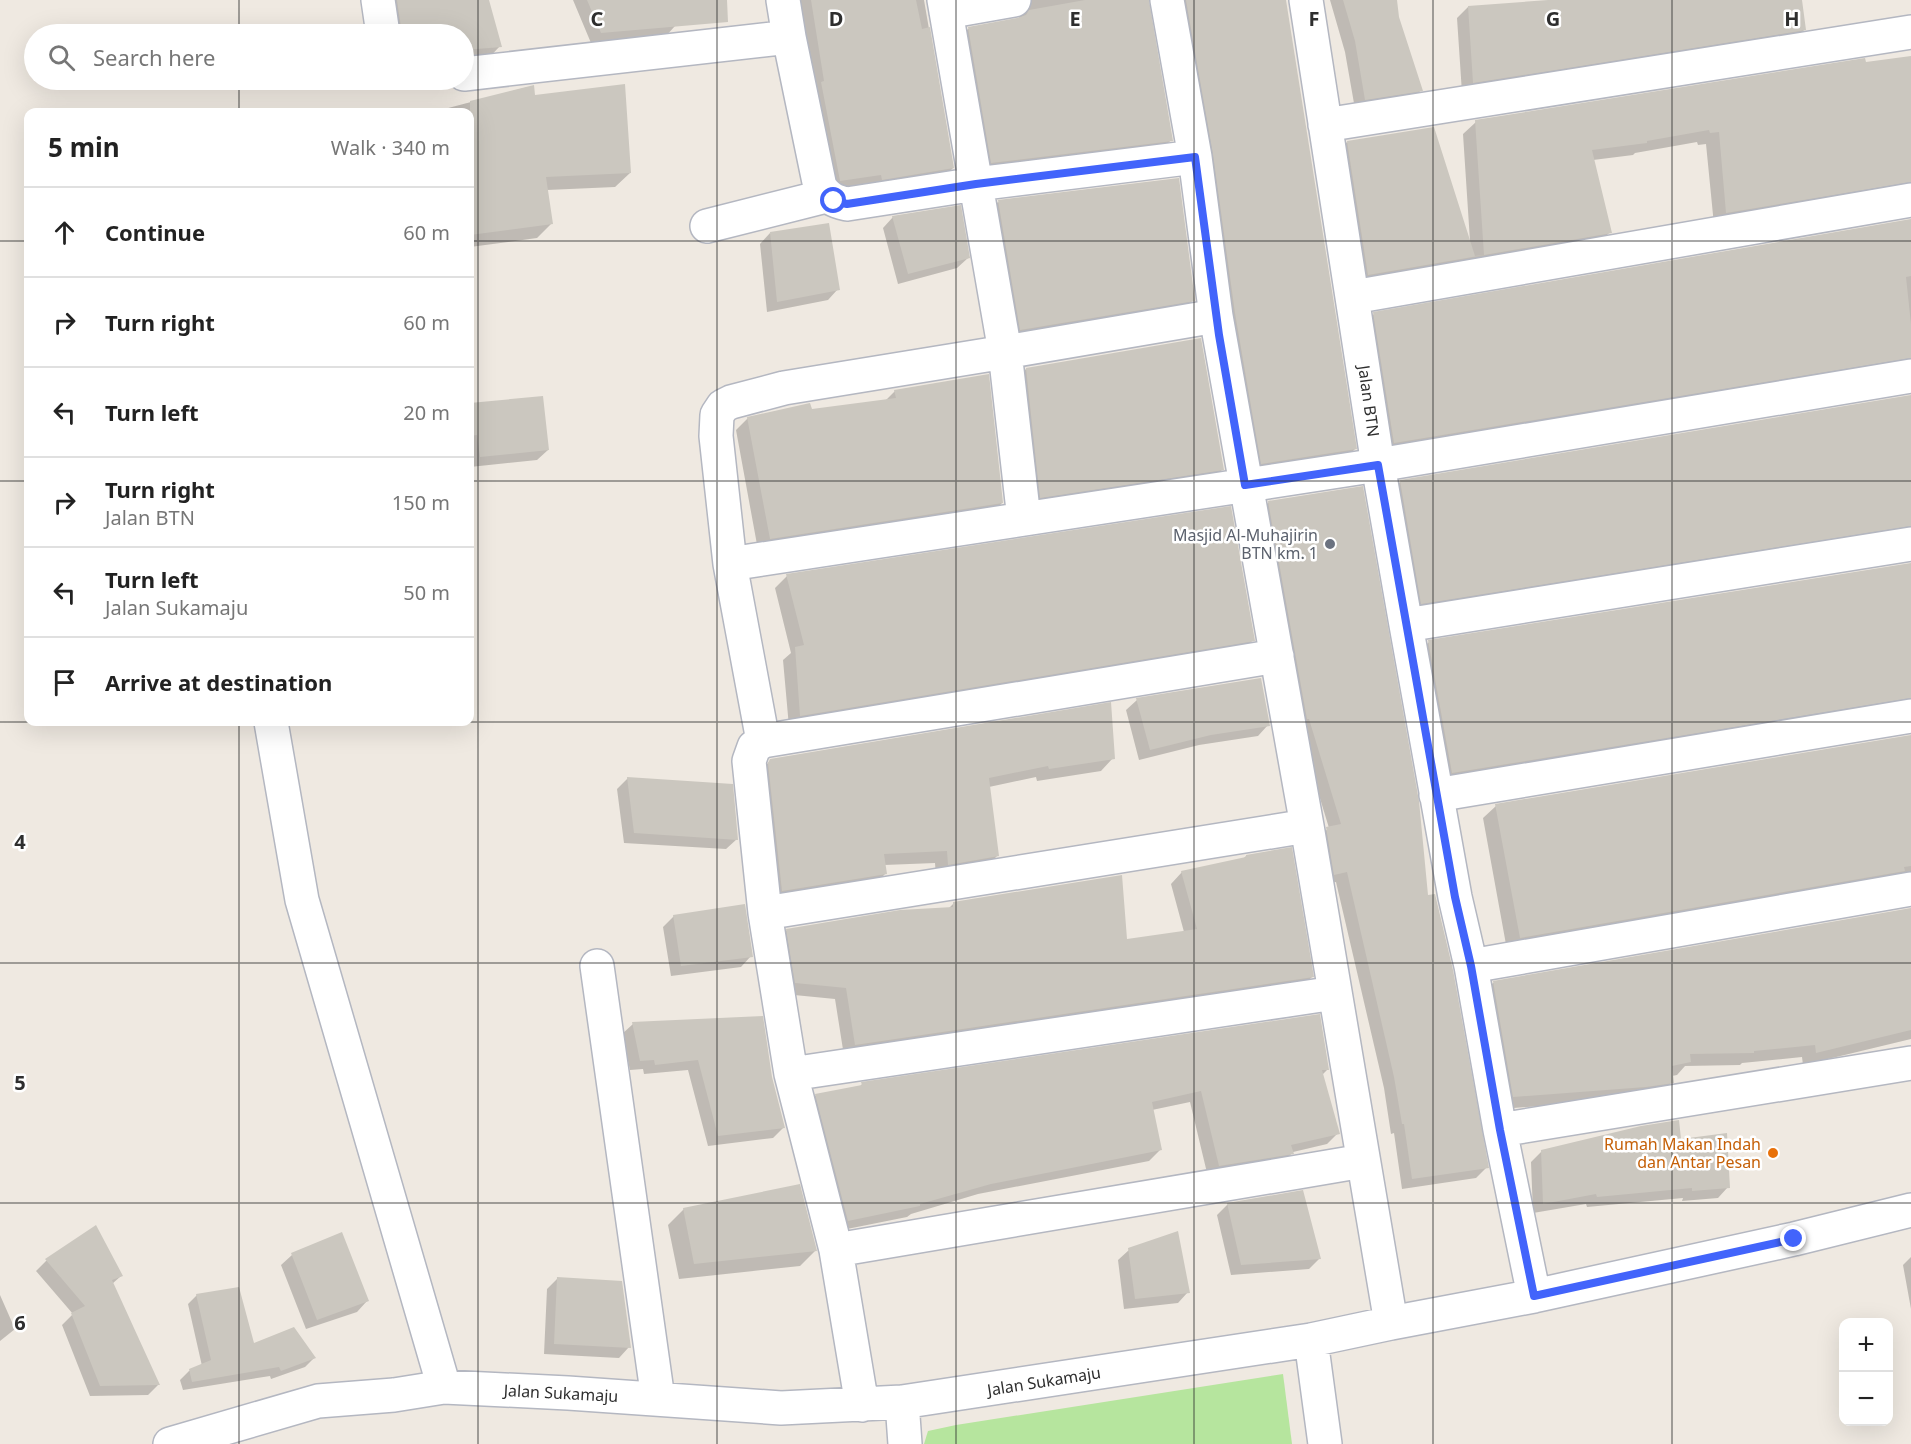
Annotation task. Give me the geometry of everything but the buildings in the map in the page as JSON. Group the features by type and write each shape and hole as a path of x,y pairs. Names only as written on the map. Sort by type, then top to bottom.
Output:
{"street":[{"path":"378,0 382,24"},
{"path":"783,0 820,187 826,196 834,201 847,204 976,184 1195,157"},
{"path":"1014,0 945,6 1005,352 1024,519"},
{"path":"1167,0 1195,157 1216,316 1307,826 1391,1323"},
{"name":"Jalan BTN","path":"1306,0 1378,465 1406,625 1455,897 1471,966 1500,1130 1534,1296"},
{"path":"1325,125 1911,32"},
{"path":"474,73 789,37"},
{"path":"707,226 826,196"},
{"path":"1353,297 1911,200"},
{"path":"763,741 730,564 716,436 717,415 723,406 783,388 1216,316"},
{"path":"730,564 1378,465 1911,376"},
{"path":"1406,625 1911,544"},
{"path":"862,1405 836,1250 791,1074 765,913 749,761 754,747 763,741 1277,656"},
{"path":"1436,795 1911,716"},
{"path":"272,726 302,900 444,1386"},
{"path":"765,913 1307,826"},
{"path":"1471,966 1911,889"},
{"path":"597,966 658,1399"},
{"path":"791,1074 1335,993"},
{"path":"1500,1130 1911,1063"},
{"path":"836,1250 1363,1161"},
{"name":"Jalan Sukamaju","path":"170,1444 318,1401 394,1395 444,1386 781,1408 902,1402 1311,1340 1534,1296 1794,1239 1911,1210"},
{"path":"1311,1340 1325,1444"},
{"path":"902,1402 905,1444"}],"green space":[{"path":"1283,1374 1292,1444 924,1444 928,1431 956,1425"}],"place":[{"name":"Masjid Al-Muhajirin BTN km. 1","path":"1330,544"},
{"name":"Rumah Makan Indah dan Antar Pesan","path":"1773,1153"}],"route":[{"path":"834,201 847,204 976,184 1195,157 1219,335 1245,485 1378,465 1455,897 1471,966 1500,1130 1534,1296 1794,1239"}]}
